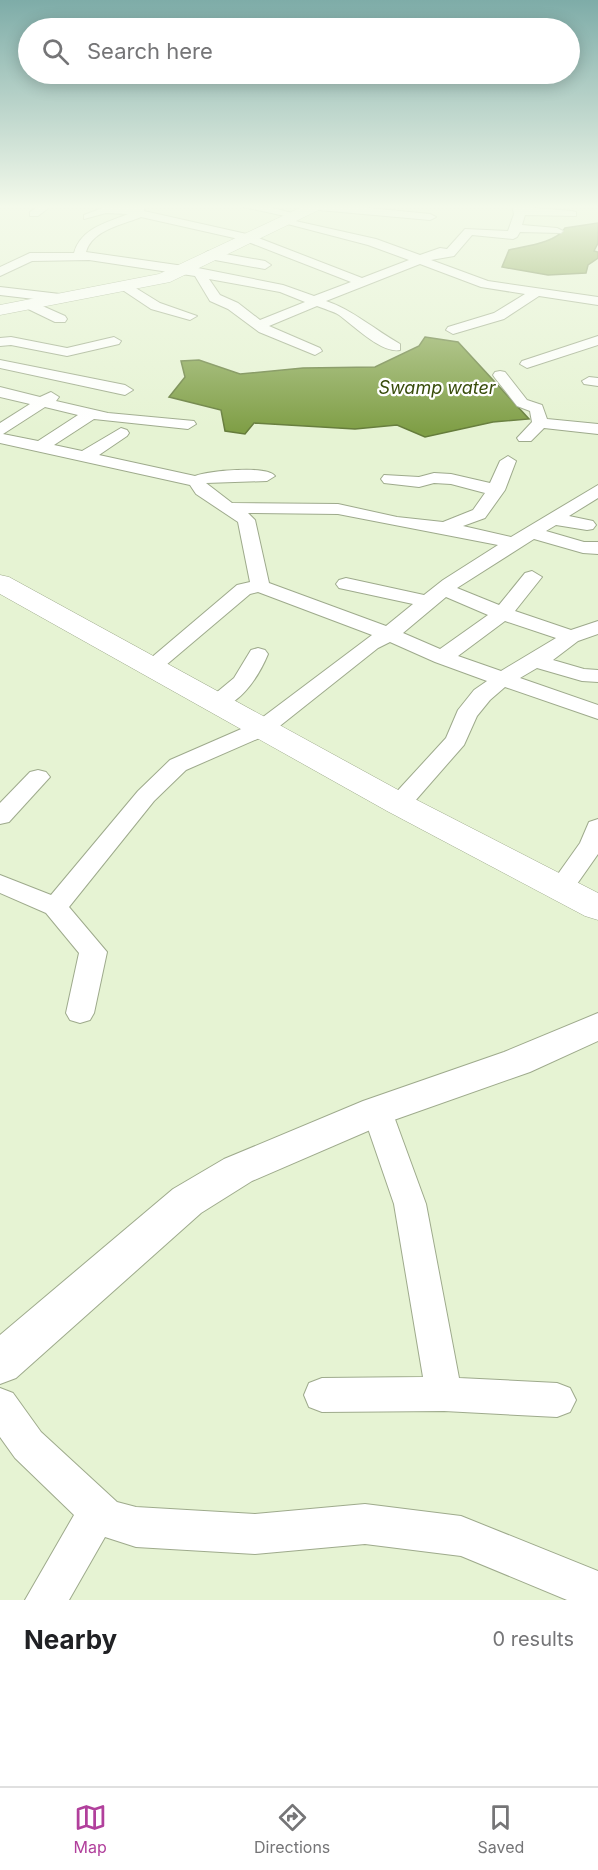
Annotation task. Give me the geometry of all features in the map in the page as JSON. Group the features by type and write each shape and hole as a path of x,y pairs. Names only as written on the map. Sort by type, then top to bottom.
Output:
{"main road":[{"path":"0,310 151,281"},
{"path":"0,583 399,804 598,908"}],"street":[{"path":"199,281 216,298 233,306 258,325 315,351"},
{"path":"237,281 283,290 342,311 360,327 395,347"},
{"path":"258,325 281,318 314,301 366,281"},
{"path":"474,281 486,285 598,301"},
{"path":"126,286 142,302 190,316"},
{"path":"0,291 60,298"},
{"path":"453,330 499,316 536,292"},
{"path":"29,304 60,319"},
{"path":"527,364 598,340"},
{"path":"0,342 11,341 60,352 114,341"},
{"path":"82,349 116,356"},
{"path":"0,364 33,370 71,381 125,390"},
{"path":"500,375 522,403 537,408 540,423"},
{"path":"0,378 10,381 0,392 123,420 188,424"},
{"path":"0,430 44,402 71,381"},
{"path":"40,447 91,414"},
{"path":"540,423 598,429"},
{"path":"525,438 540,423"},
{"path":"84,457 121,433"},
{"path":"0,452 7,440 84,457 166,467 196,481 202,490 246,520 260,586"},
{"path":"433,543 443,527 478,514 496,490 508,460"},
{"path":"196,481 209,476 267,476"},
{"path":"390,479 419,482 434,478 451,479 496,490"},
{"path":"55,907 146,796 178,765 263,728 371,644 389,634 436,595 521,538 554,519 589,506 598,490"},
{"path":"230,508 338,510 397,522 598,548"},
{"path":"554,519 587,525"},
{"path":"442,658 503,613 532,577"},
{"path":"346,584 436,595 503,613 571,637"},
{"path":"152,666 244,589 260,586 389,634 442,658 501,680 598,712"},
{"path":"399,804 456,740 466,715 482,695 501,680 571,637 598,627"},
{"path":"216,702 236,689 249,676 258,654"},
{"path":"535,661 582,675 598,676"},
{"path":"0,817 38,777"},
{"path":"561,888 592,844 598,827"},
{"path":"0,883 55,907 93,952 80,1013"},
{"path":"3,1355 187,1201 238,1170 377,1111 518,1062 598,1026"},
{"path":"377,1111 410,1204 444,1394"},
{"path":"321,1395 444,1394 557,1400"},
{"path":"0,1405 28,1445 106,1518 136,1527 255,1533 365,1524 461,1536 588,1592"},
{"path":"46,1600 98,1512"}],"water":[{"name":"Swamp water","path":"425,337 458,342 529,419 493,422 425,437 397,425 355,429 254,423 245,434 225,431 221,410 169,397 185,377 181,361 199,360 240,374 303,368 375,367 419,346"}]}
